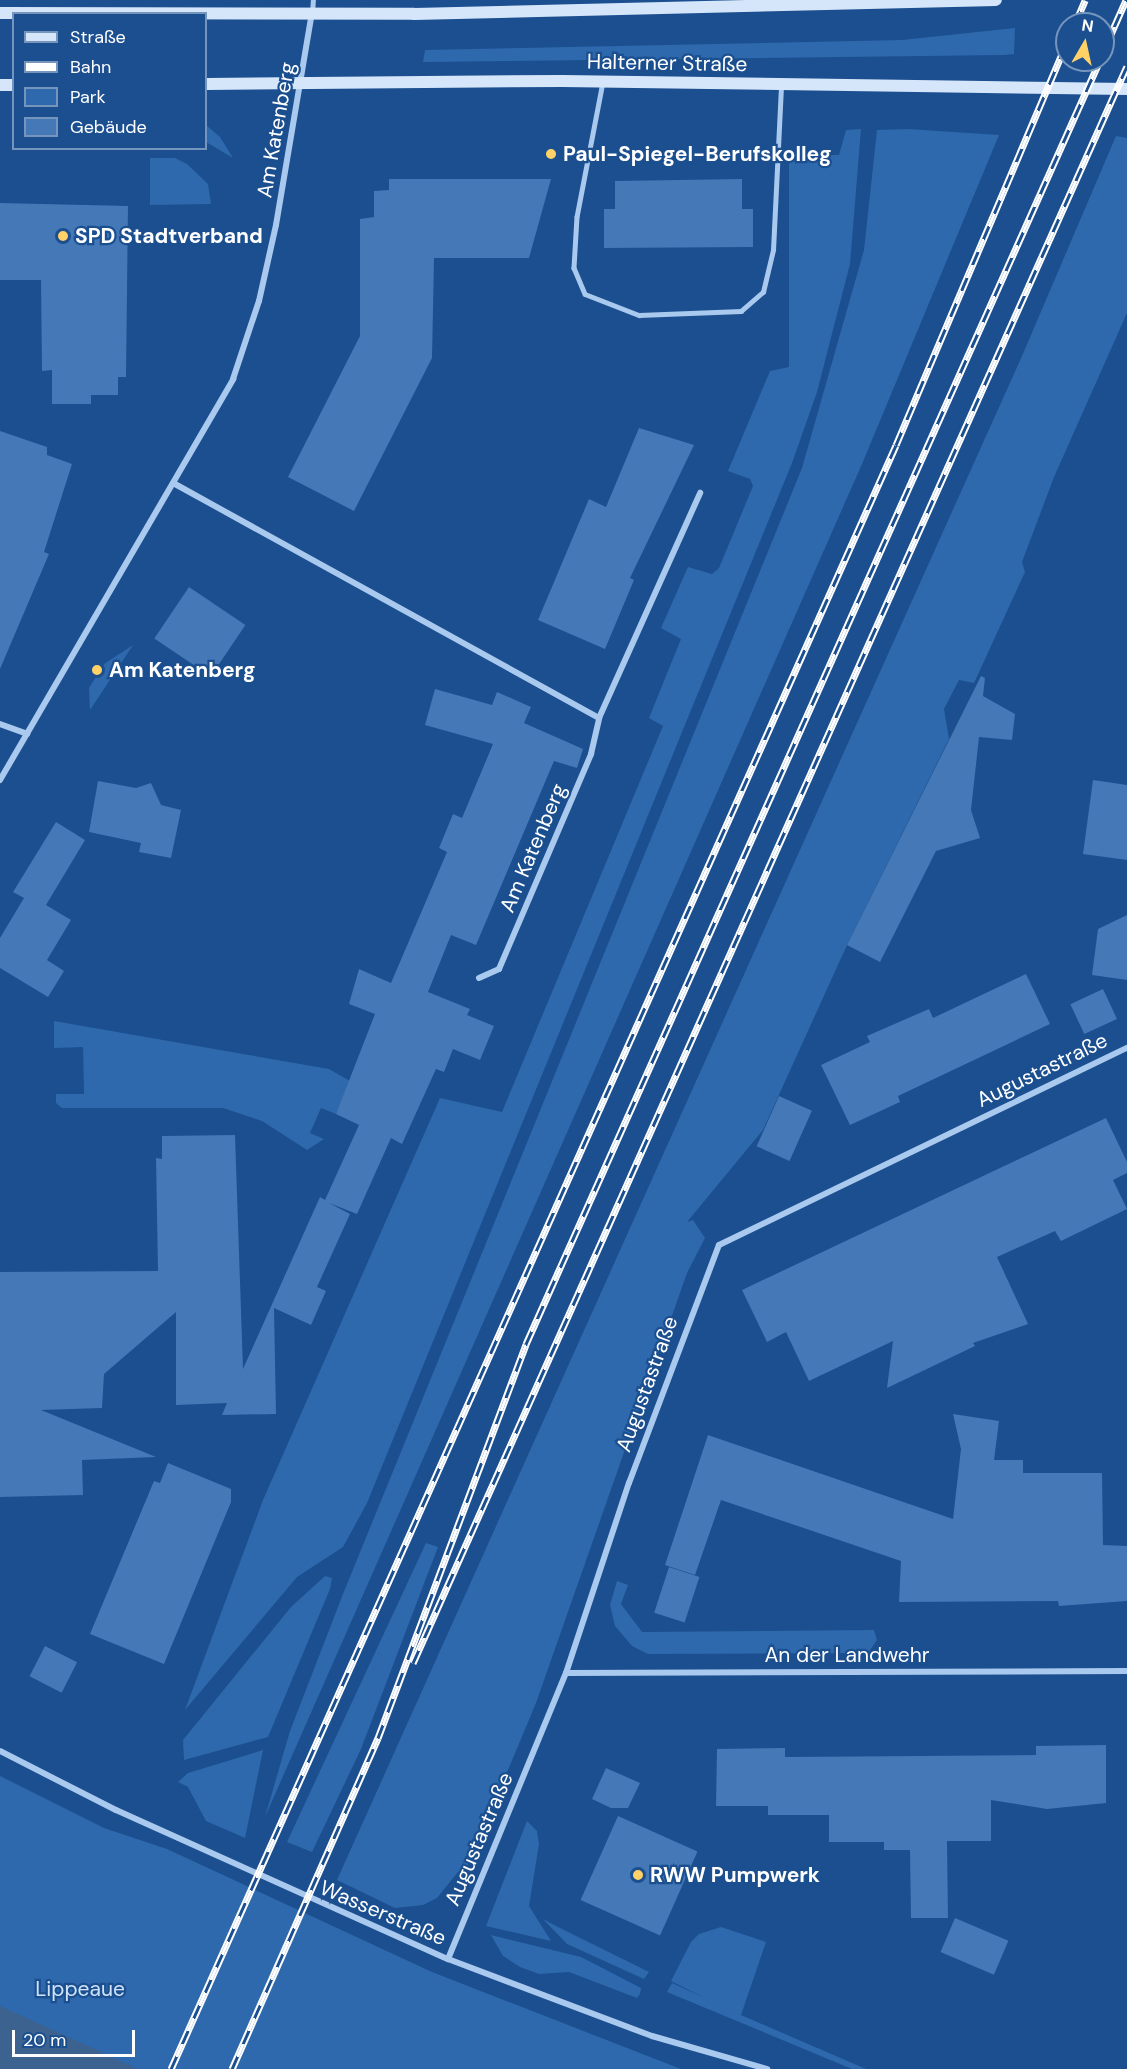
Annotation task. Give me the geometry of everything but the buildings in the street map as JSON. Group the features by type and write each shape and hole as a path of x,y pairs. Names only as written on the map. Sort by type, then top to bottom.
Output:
{"main road":[{"path":"207,13 996,0"},
{"name":"Halterner Straße","path":"207,84 603,82 1127,89"}],"street":[{"name":"Am Katenberg","path":"0,780 175,484 233,379 259,301 301,83 312,13"},
{"path":"175,484 599,718"},
{"name":"Am Katenberg","path":"479,978 499,969 591,754 599,718 700,493"},
{"path":"0,724 27,734"},
{"name":"Augustastraße","path":"448,1959 566,1673 629,1483 719,1245 1127,1048"},
{"name":"An der Landwehr","path":"566,1673 1127,1671"},
{"name":"Wasserstraße","path":"0,1751 116,1810 448,1959 660,2039 767,2069"}],"lane":[{"path":"312,13 313,0"},
{"path":"603,82 577,217 574,268 585,294 639,315 741,311 763,292 773,250 781,84"}],"green space":[{"path":"1015,28 1014,54 1004,55 423,62 425,50 902,40"},
{"path":"207,126 220,137 233,158 207,143"},
{"path":"861,129 850,264 817,392 792,463 367,1503 343,1547 297,1577 185,1710 263,1500 440,1098 502,1112 663,726 649,718 681,639 661,628 688,567 712,574 719,568 753,486 750,479 728,471 770,371 789,367 789,155 839,155 846,130"},
{"path":"908,129 999,135 862,464 265,1817 290,1731 343,1594 802,468 864,250 877,130"},
{"path":"1116,136 1127,138 1127,313 1054,477 1022,562 1025,572 974,683 959,680 944,709 949,739 847,945 763,1130 687,1222 693,1220 705,1238 687,1273 536,1703 464,1875 458,1872 437,1898 423,1905 395,1908 337,1880 1022,356"},
{"path":"150,158 175,158 187,164 208,184 211,204 150,205"},
{"path":"133,645 90,710 89,688 104,664"},
{"path":"54,1021 329,1069 350,1081 336,1114 321,1108 310,1133 324,1139 307,1150 262,1121 223,1108 62,1108 56,1103 56,1094 84,1094 83,1047 54,1048"},
{"path":"426,1543 438,1547 361,1749 312,1852 287,1842"},
{"path":"325,1576 332,1578 330,1589 268,1737 184,1760 183,1740 291,1607"},
{"path":"617,1581 628,1585 621,1604 642,1632 874,1630 877,1640 868,1653 648,1654 632,1646 615,1626 610,1605"},
{"path":"263,1750 245,1838 206,1821 188,1787 178,1782 188,1773"},
{"name":"Lippeaue","path":"0,1776 104,1828 167,1849 432,1972 681,2069 0,2069"},
{"path":"527,1821 537,1831 539,1844 529,1906 551,1941 486,1926"},
{"path":"543,1919 649,1972 644,1979 567,1944"},
{"path":"721,1927 766,1942 741,2015 866,2069 852,2069 667,1992 672,1983 705,1998 671,1981 691,1942 699,1934"},
{"path":"491,1935 581,1957 641,1988 640,1994 637,1998 569,1972 539,1974 520,1967 503,1956"}],"shaded area":[{"path":"0,2006 53,2030 138,2069 0,2069"}],"railway":[{"path":"1080,12 1085,0"},
{"path":"1115,25 1126,0"},
{"path":"413,1663 1127,66"},
{"path":"171,2069 896,445 1055,71"},
{"path":"232,2069 378,1738 526,1344 1095,72"}],"place":[{"name":"Paul-Spiegel-Berufskolleg","path":"551,154"},
{"name":"SPD Stadtverband","path":"63,236"},
{"name":"Am Katenberg","path":"97,670"},
{"name":"RWW Pumpwerk","path":"638,1875"}]}
